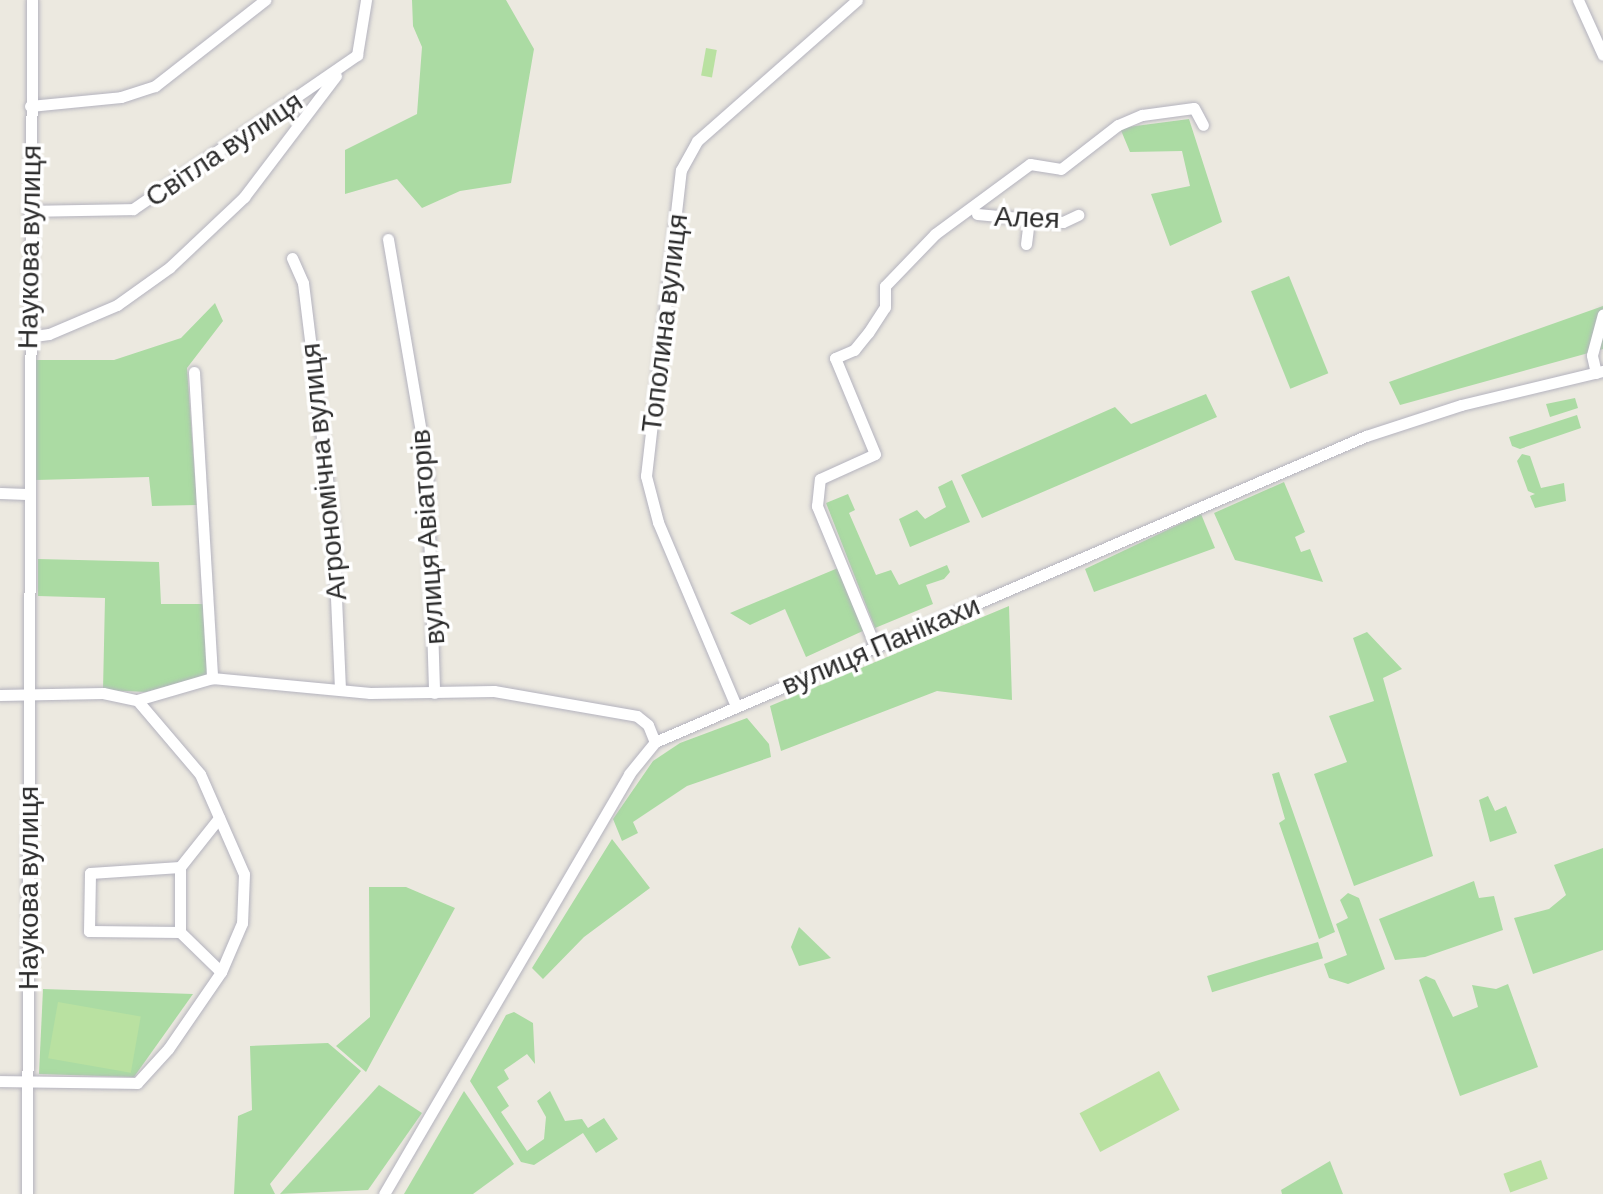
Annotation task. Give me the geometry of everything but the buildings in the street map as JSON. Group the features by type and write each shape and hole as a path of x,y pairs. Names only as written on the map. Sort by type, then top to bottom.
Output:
{"street":[{"name":"Наукова вулиця","path":"27,1194 27,337 32,0"},
{"path":"30,106 121,97 155,86 265,0"},
{"name":"Світла вулиця","path":"29,211 133,209 357,55 366,0"},
{"name":"Тополина вулиця","path":"736,706 647,487 681,170 697,141 857,0"},
{"path":"1578,0 1603,55"},
{"path":"27,337 49,334 117,305 170,267 244,197 342,67"},
{"path":"875,646 817,506 820,479 875,454 835,358 861,342 885,307 885,286 935,234 1030,164 1061,169 1118,125 1142,115 1194,108 1203,125"},
{"name":"Алея","path":"977,214 1063,222 1078,215"},
{"path":"1026,244 1029,219"},
{"name":"вулиця Авіаторів","path":"388,239 427,466 434,693"},
{"name":"Агрономічна вулиця","path":"292,258 303,283 333,529 340,687"},
{"path":"1599,372 1592,355 1603,314"},
{"path":"194,372 212,678"},
{"name":"вулиця Панікахи","path":"384,1194 629,774 655,742 1374,433 1471,402 1599,372"},
{"path":"0,493 27,494"},
{"path":"0,695 103,693 137,700 212,678 434,693 518,693 579,709 608,708 644,719 655,742"},
{"path":"0,1081 137,1083 168,1049 221,972 242,923 244,874 200,774 137,700"},
{"path":"180,932 180,867 219,818"},
{"path":"180,867 90,873 89,931 180,932 221,972"}],"green space":[{"path":"412,0 506,0 534,49 511,183 460,191 422,208 397,179 345,194 345,150 417,114 422,47 413,26"},
{"path":"706,48 717,50 712,77 701,76"},
{"path":"1189,119 1222,222 1170,246 1151,194 1190,186 1182,151 1130,152 1120,128"},
{"path":"1289,276 1328,373 1290,389 1251,291"},
{"path":"215,303 223,321 187,368 197,505 152,506 149,477 36,480 36,360 114,360 181,338"},
{"path":"1603,306 1603,349 1400,405 1389,382"},
{"path":"1206,394 1217,417 982,518 961,475 1115,407 1131,424"},
{"path":"1575,398 1578,408 1550,417 1546,404"},
{"path":"1577,415 1581,428 1520,449 1512,446 1509,437"},
{"path":"1522,454 1530,456 1541,488 1564,483 1566,501 1535,508 1530,496 1535,494 1528,491 1517,461"},
{"path":"952,480 970,522 910,547 899,519 917,510 925,519 946,507 938,487"},
{"path":"1284,482 1305,532 1295,537 1301,552 1310,549 1323,582 1235,560 1214,513"},
{"path":"848,494 855,510 849,513 876,575 891,570 899,585 947,565 950,572 944,579 926,585 933,604 875,628 826,503"},
{"path":"1201,514 1215,548 1094,592 1085,569"},
{"path":"38,559 159,562 161,604 204,604 209,675 146,692 103,690 105,598 38,596"},
{"path":"838,568 865,630 806,657 785,609 750,625 730,613"},
{"path":"1009,606 1012,700 937,691 781,751 770,706"},
{"path":"1367,632 1402,669 1383,678 1433,856 1354,886 1314,774 1347,762 1329,716 1374,701 1353,638"},
{"path":"747,718 769,744 771,757 687,786 633,822 638,833 622,841 613,819 653,761 680,743"},
{"path":"1279,772 1335,932 1319,939 1279,823 1285,819 1272,774"},
{"path":"1488,796 1495,811 1506,806 1517,833 1490,842 1479,800"},
{"path":"612,839 650,888 584,937 543,979 532,968"},
{"path":"1603,848 1603,950 1533,974 1514,918 1549,909 1566,895 1554,865"},
{"path":"1474,881 1479,898 1494,896 1503,930 1425,957 1395,960 1379,919"},
{"path":"369,887 406,887 455,908 366,1072 336,1046 370,1017"},
{"path":"1348,893 1359,898 1385,969 1348,984 1329,978 1324,964 1347,955 1336,924 1348,918 1340,900"},
{"path":"799,927 831,958 799,966 791,947"},
{"path":"1318,942 1323,958 1212,992 1207,976"},
{"path":"1426,976 1435,980 1453,1017 1478,1007 1472,985 1496,989 1508,984 1538,1067 1460,1096 1419,980"},
{"path":"43,989 193,994 134,1077 39,1074"},
{"path":"58,1002 141,1017 131,1073 48,1058"},
{"path":"514,1012 533,1023 535,1064 527,1054 504,1070 509,1079 497,1087 509,1106 501,1112 527,1151 544,1139 546,1117 537,1101 550,1091 565,1121 582,1119 588,1128 604,1118 618,1139 596,1153 583,1133 534,1165 521,1162 470,1081 506,1015"},
{"path":"328,1043 361,1071 270,1184 275,1194 234,1194 238,1116 252,1110 250,1046"},
{"path":"1159,1071 1180,1110 1100,1152 1080,1113"},
{"path":"379,1085 422,1113 368,1190 280,1194"},
{"path":"464,1091 514,1164 473,1194 404,1194"},
{"path":"1541,1160 1548,1179 1510,1192 1503,1174"},
{"path":"1330,1161 1343,1194 1282,1194 1281,1190"}]}
